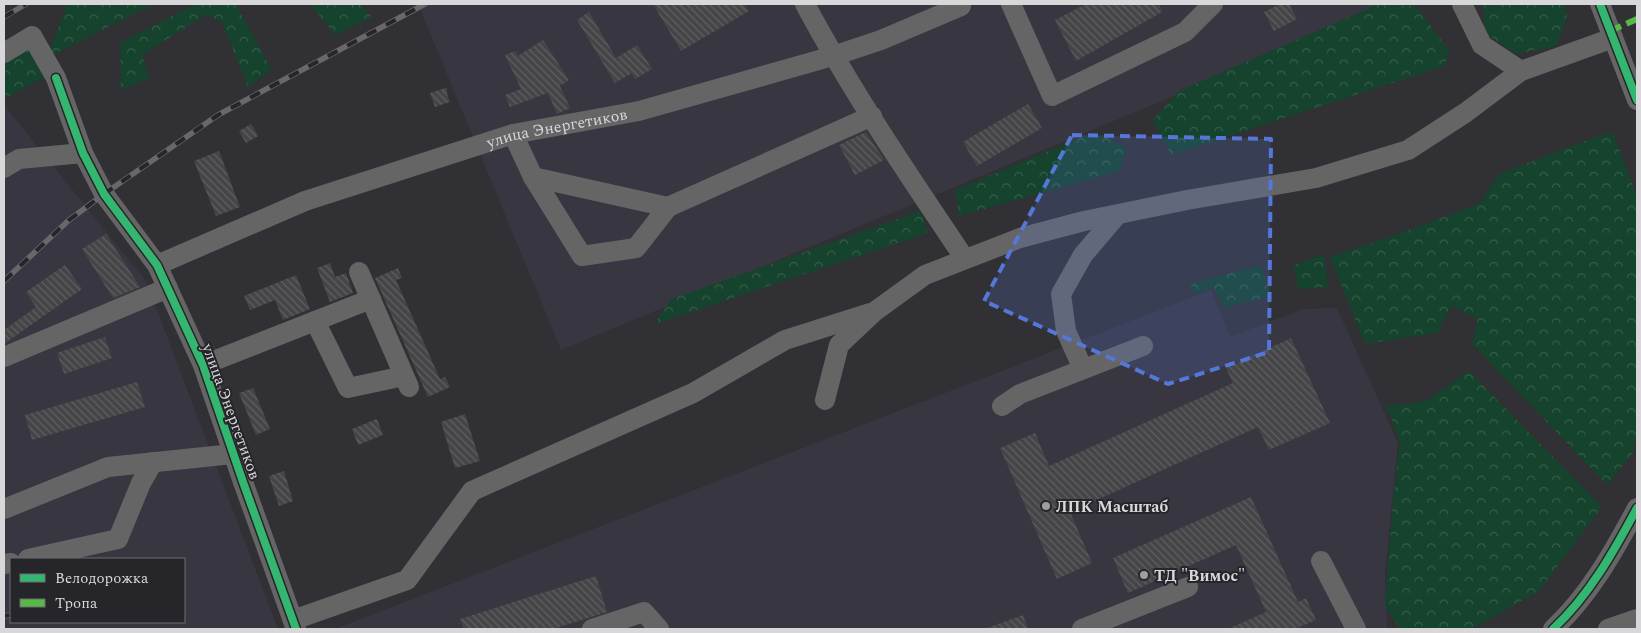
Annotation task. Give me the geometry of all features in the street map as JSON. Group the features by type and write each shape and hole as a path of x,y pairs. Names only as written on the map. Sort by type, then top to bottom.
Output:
{"street":[{"path":"804,4 833,56 926,202 965,259"},
{"path":"1011,4 1052,96 1185,32 1213,4"},
{"path":"1462,4 1482,45 1521,71"},
{"path":"1600,4 1637,100"},
{"name":"улица Энергетиков","path":"158,265 305,201 513,134 639,111 833,56 881,40 961,6"},
{"name":"улица Энергетиков","path":"4,53 32,36 56,78 83,153 104,194 158,265 203,365 294,625"},
{"path":"825,400 839,345 874,312 925,275 1020,238 1117,214 1316,178 1408,150 1464,113 1521,71 1613,38"},
{"path":"513,134 533,177 582,256 636,248 668,207 872,116"},
{"path":"4,168 19,158 83,153"},
{"path":"533,177 668,207"},
{"path":"1083,369 1066,332 1061,294 1082,254 1117,214"},
{"path":"315,321 348,388 406,382 359,272"},
{"path":"4,357 168,288"},
{"path":"203,365 371,300"},
{"path":"294,625 407,580 472,491 693,393 785,340 874,312"},
{"path":"1002,406 1020,394 1142,346"},
{"path":"4,509 108,467 233,454"},
{"path":"32,558 118,539 141,483 153,462"},
{"path":"1553,629 1565,618 1608,562 1637,508"},
{"path":"1321,561 1356,629"},
{"path":"1082,629 1188,587"},
{"path":"592,629 644,612 659,629"},
{"path":"1608,629 1637,619"}],"highlighted area":[{"path":"1072,135 1271,139 1269,352 1168,384 984,301"}],"shaded area":[{"path":"418,4 1396,4 561,350"},
{"path":"4,105 146,281 278,629 4,629"},
{"path":"1211,290 1230,337 1304,309 1337,308 1398,443 1385,573 1387,629 989,629 1011,619 986,629 335,629"}],"green space":[{"path":"67,4 153,4 47,58"},
{"path":"195,4 236,4 272,70 248,87 222,22 206,15 142,55 150,78 121,90 120,43"},
{"path":"310,4 361,4 372,17 335,35"},
{"path":"1379,4 1416,6 1450,52 1444,66 1171,155 1153,120 1179,91"},
{"path":"1484,4 1565,4 1567,16 1557,46 1516,54 1484,32"},
{"path":"31,43 46,76 4,99 4,58"},
{"path":"1612,131 1637,195 1637,432 1633,453 1607,485 1472,344 1478,319 1451,306 1438,333 1365,344 1330,257 1479,204 1499,174"},
{"path":"1094,132 1126,148 1120,171 959,216 955,190"},
{"path":"921,211 928,233 655,324 671,299"},
{"path":"1324,254 1328,287 1298,289 1294,265"},
{"path":"1261,265 1270,296 1224,308 1214,288 1195,294 1190,284"},
{"path":"1469,371 1602,507 1539,591 1472,629 1400,629 1385,606 1393,500 1400,441 1386,406 1426,401"}],"building":[{"path":"653,4 744,4 749,11 681,51"},
{"path":"1086,4 1159,4 1162,12 1076,61 1055,20"},
{"path":"1280,4 1289,4 1297,19 1274,31 1264,12"},
{"path":"589,12 616,58 637,45 652,69 635,79 632,73 615,83 577,20"},
{"path":"543,40 569,80 560,86 570,108 557,114 548,93 510,107 505,95 521,89 505,55 515,51 518,56"},
{"path":"447,88 450,102 435,107 430,93"},
{"path":"1028,104 1042,128 977,166 963,142"},
{"path":"251,124 258,136 246,143 239,131"},
{"path":"866,132 884,160 855,175 839,145"},
{"path":"219,151 240,207 216,216 194,161"},
{"path":"106,234 140,287 113,298 82,249"},
{"path":"330,263 335,277 346,273 353,293 330,302 317,268"},
{"path":"65,265 82,289 4,344 4,330 36,307 26,292"},
{"path":"398,268 402,278 396,280 440,379 445,377 450,387 428,397 375,278"},
{"path":"296,275 310,309 283,320 275,300 250,310 244,296"},
{"path":"105,337 112,358 64,374 57,353"},
{"path":"1291,338 1330,423 1269,450 1258,427 1070,512 1092,563 1057,579 1000,448 1035,433 1049,466 1233,383 1226,368"},
{"path":"137,382 145,407 32,440 25,415"},
{"path":"253,388 270,429 256,435 239,393"},
{"path":"465,414 480,461 455,468 441,422"},
{"path":"377,419 383,435 358,445 352,429"},
{"path":"284,471 293,501 279,506 269,476"},
{"name":"ТД \"Вимос\"","path":"1251,497 1298,602 1306,598 1316,620 1295,629 1228,629 1266,612 1236,545 1128,593 1113,558"},
{"path":"596,576 607,612 553,629 464,629 460,619"},
{"path":"1023,615 1028,629 987,629 987,628"}],"railway":[{"path":"4,17 26,4"},
{"path":"4,281 69,220 218,115 425,4"},
{"path":"4,616 10,615"}],"marked path":[{"path":"1610,31 1637,19"}],"cycle path":[{"path":"1600,4 1637,100"},
{"path":"56,78 83,153 104,194 157,265 203,365 296,629"},
{"path":"1553,629 1589,588 1610,556 1637,508"}],"place":[{"name":"ЛПК Масштаб","path":"1046,506"},
{"name":"ТД \"Вимос\"","path":"1144,575"}]}
